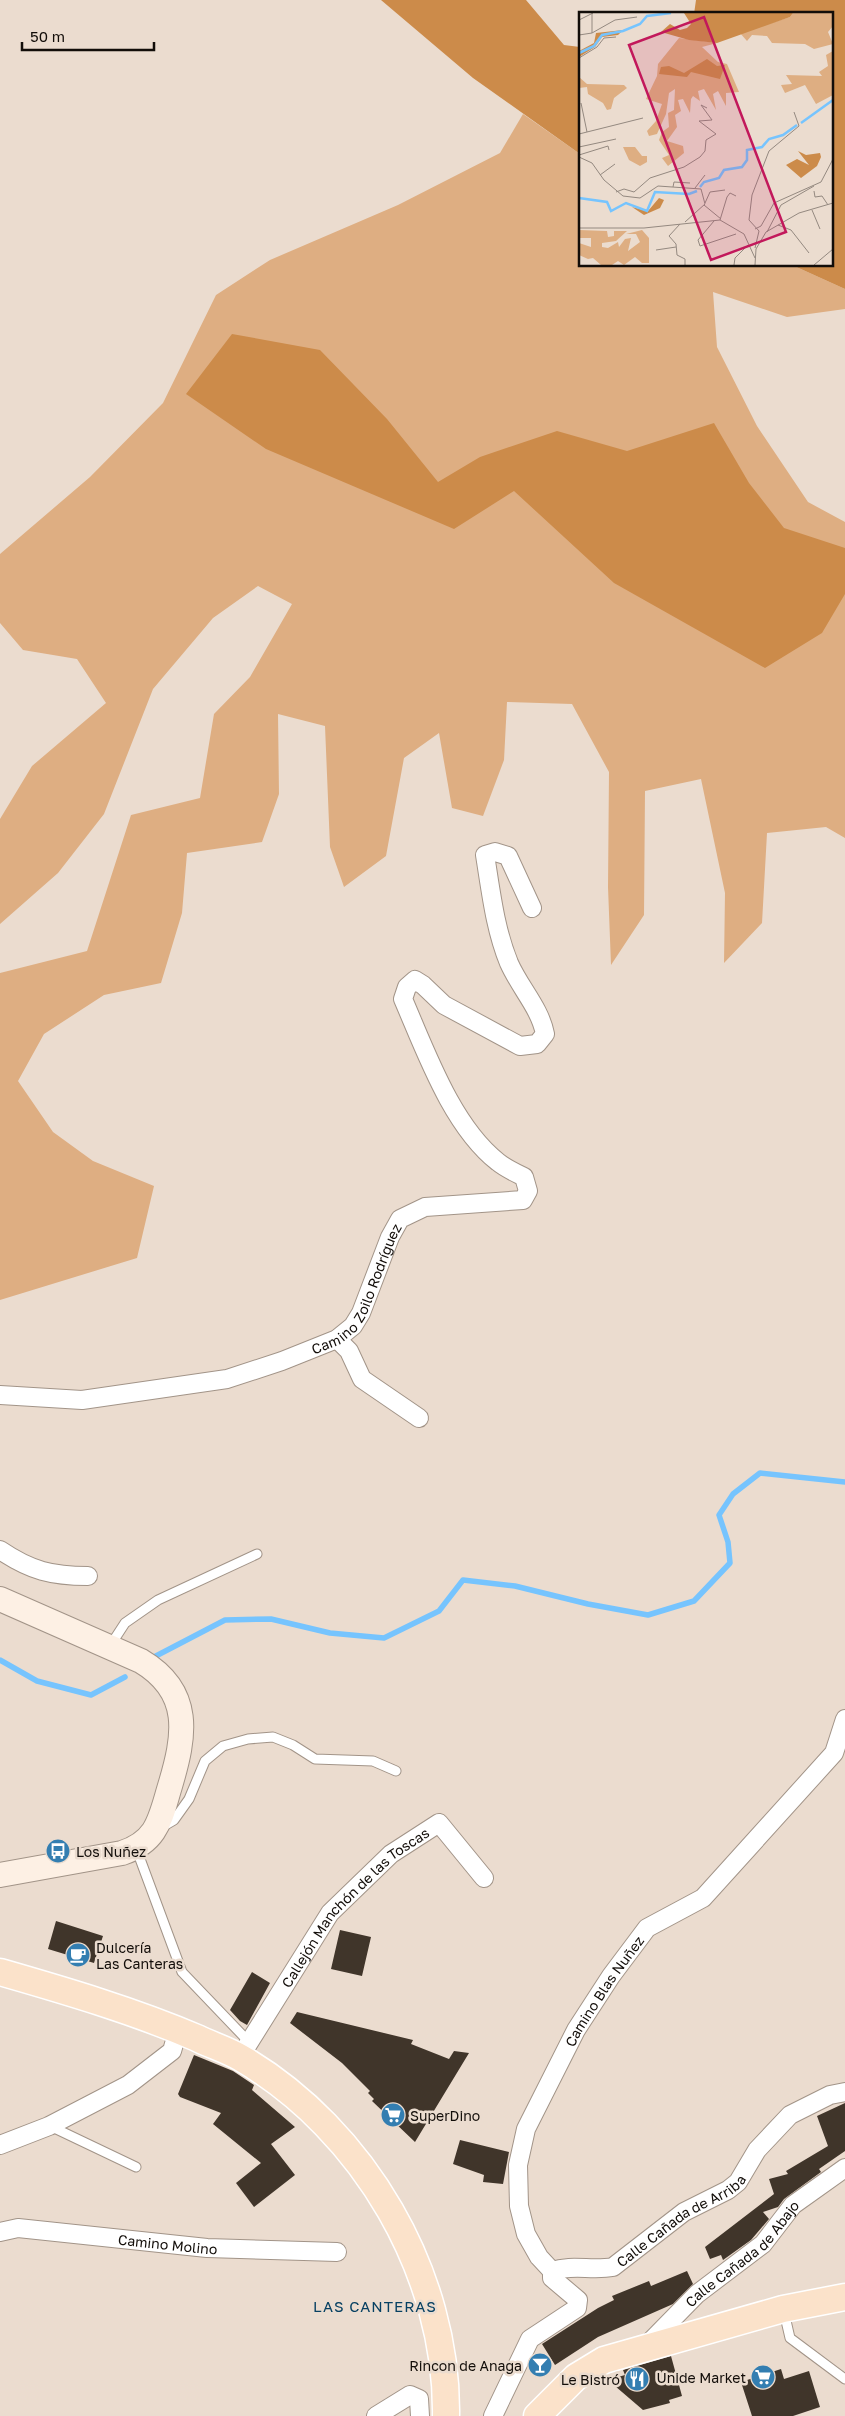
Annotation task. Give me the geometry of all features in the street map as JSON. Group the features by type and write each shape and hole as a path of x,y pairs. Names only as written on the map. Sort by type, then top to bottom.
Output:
{"main road":[{"path":"0,1599 154,1668 165,1678 178,1704 182,1738 180,1753 163,1810 154,1832 136,1848 122,1853 0,1875"},
{"path":"0,1972 50,1986 178,2030 245,2050 273,2078 315,2113 350,2151 379,2192 402,2231 421,2277 435,2320 448,2410"},
{"path":"537,2416 576,2377 604,2360 783,2309 845,2297"}],"street":[{"name":"Camino Zoilo Rodríguez","path":"0,1395 82,1400 227,1379 282,1361 337,1339 352,1326 361,1313 390,1237 400,1219 425,1207 523,1200 528,1191 524,1177 498,1163 474,1140 439,1082 403,999 407,986 415,980 444,1005 520,1046 536,1044 544,1034 542,1020 514,971 497,929 485,855 495,852 508,856 532,908"},
{"path":"337,1339 350,1351 362,1380 419,1418"},
{"path":"0,1550 28,1566 45,1573 88,1576"},
{"name":"Camino Blas Nuñez","path":"552,2271 539,2257 526,2234 519,2206 518,2165 526,2129 576,2030 611,1976 647,1928 703,1898 834,1753 845,1719"},
{"name":"Callejón Manchón de las Toscas","path":"245,2050 330,1913 391,1854 439,1823 484,1878"},
{"path":"0,2145 49,2126 128,2085 172,2051 178,2030"},
{"name":"Calle Cañada de Arriba","path":"552,2271 569,2268 602,2269 613,2267 684,2212 728,2190 738,2182 757,2150 790,2115 830,2095 845,2092"},
{"name":"Calle Cañada de Abajo","path":"646,2347 697,2294 763,2244 793,2205 845,2168"},
{"name":"Camino Molino","path":"0,2232 18,2228 207,2248 337,2252"},
{"path":"493,2416 530,2339 577,2308 578,2300 558,2285 552,2278 552,2271"},
{"path":"376,2416 410,2395 419,2399 420,2416"}],"lane":[{"path":"109,1647 125,1623 158,1600 257,1554"},
{"path":"154,1832 174,1820 189,1799 205,1761 223,1746 248,1739 272,1736 293,1745 315,1759 373,1761 396,1771"},
{"path":"136,1848 182,1972 245,2050"},
{"path":"49,2126 136,2167"},
{"path":"783,2309 790,2338 845,2379"}],"shaded area":[{"path":"381,0 526,0 564,45 579,47 579,153 473,78"},
{"path":"696,0 845,0 845,289 794,266 832,266 832,12 694,12"},
{"path":"523,114 579,153 579,266 794,266 845,289 845,309 787,317 713,292 717,347 757,426 808,502 845,522 845,838 826,827 767,833 762,923 724,963 725,893 701,779 645,791 644,915 611,965 608,887 609,772 572,704 507,702 504,760 483,816 452,808 439,733 404,758 386,856 344,887 330,847 325,726 278,714 279,794 262,842 187,853 182,913 161,983 104,995 44,1034 18,1081 53,1132 93,1161 154,1186 137,1258 0,1300 0,973 87,951 131,815 200,798 214,714 250,677 292,604 258,586 213,618 153,689 104,814 58,873 0,924 0,819 32,766 106,703 77,659 23,650 0,623 0,554 90,477 163,403 216,295 270,260 398,205 500,153"},
{"path":"232,334 320,350 387,419 438,482 480,457 557,431 627,451 714,423 749,483 784,528 845,548 845,594 822,633 765,668 614,583 514,491 454,529 266,449 186,394"}],"building":[{"path":"56,1921 103,1936 94,1963 48,1949"},
{"path":"340,1930 371,1937 362,1976 331,1969"},
{"path":"252,1972 270,1983 247,2025 240,2021 230,2010"},
{"path":"297,2012 413,2040 411,2044 449,2059 454,2051 469,2053 415,2142 372,2101 374,2099 368,2093 370,2091 342,2063 290,2023"},
{"path":"194,2055 233,2071 254,2085 252,2090 295,2127 271,2144 295,2175 254,2207 236,2183 261,2163 213,2124 221,2113 180,2097 178,2094"},
{"path":"845,2103 845,2151 819,2169 821,2172 784,2199 778,2207 763,2212 769,2219 751,2240 723,2260 721,2255 710,2259 705,2247 774,2194 769,2179 788,2174 786,2171 828,2146 817,2116"},
{"path":"460,2140 509,2152 503,2184 483,2182 484,2175 453,2164"},
{"path":"687,2271 693,2284 673,2304 598,2337 555,2365 542,2344 598,2308 614,2300 612,2296 649,2281 651,2286"},
{"path":"671,2356 682,2396 669,2400 670,2403 643,2410 615,2386 621,2384 618,2377 625,2375 623,2370"},
{"path":"781,2369 784,2379 809,2371 820,2407 793,2416 752,2416 741,2382"}],"waterway":[{"path":"154,1657 225,1620 271,1619 330,1633 384,1638 439,1611 463,1580 515,1586 588,1604 648,1615 694,1601 730,1563 728,1542 719,1515 733,1494 760,1473 845,1482"},
{"path":"0,1660 37,1681 91,1695 125,1677"}],"place":[{"name":"Los Nuñez","path":"58,1851"},
{"name":"Dulcería Las Canteras","path":"78,1955"},
{"name":"SuperDino","path":"393,2115"},
{"name":"Rincon de Anaga","path":"540,2365"},
{"name":"Unide Market","path":"763,2377"},
{"name":"Le Bistró","path":"637,2379"}],"district":[{"name":"LAS CANTERAS","path":"375,2306"}]}
